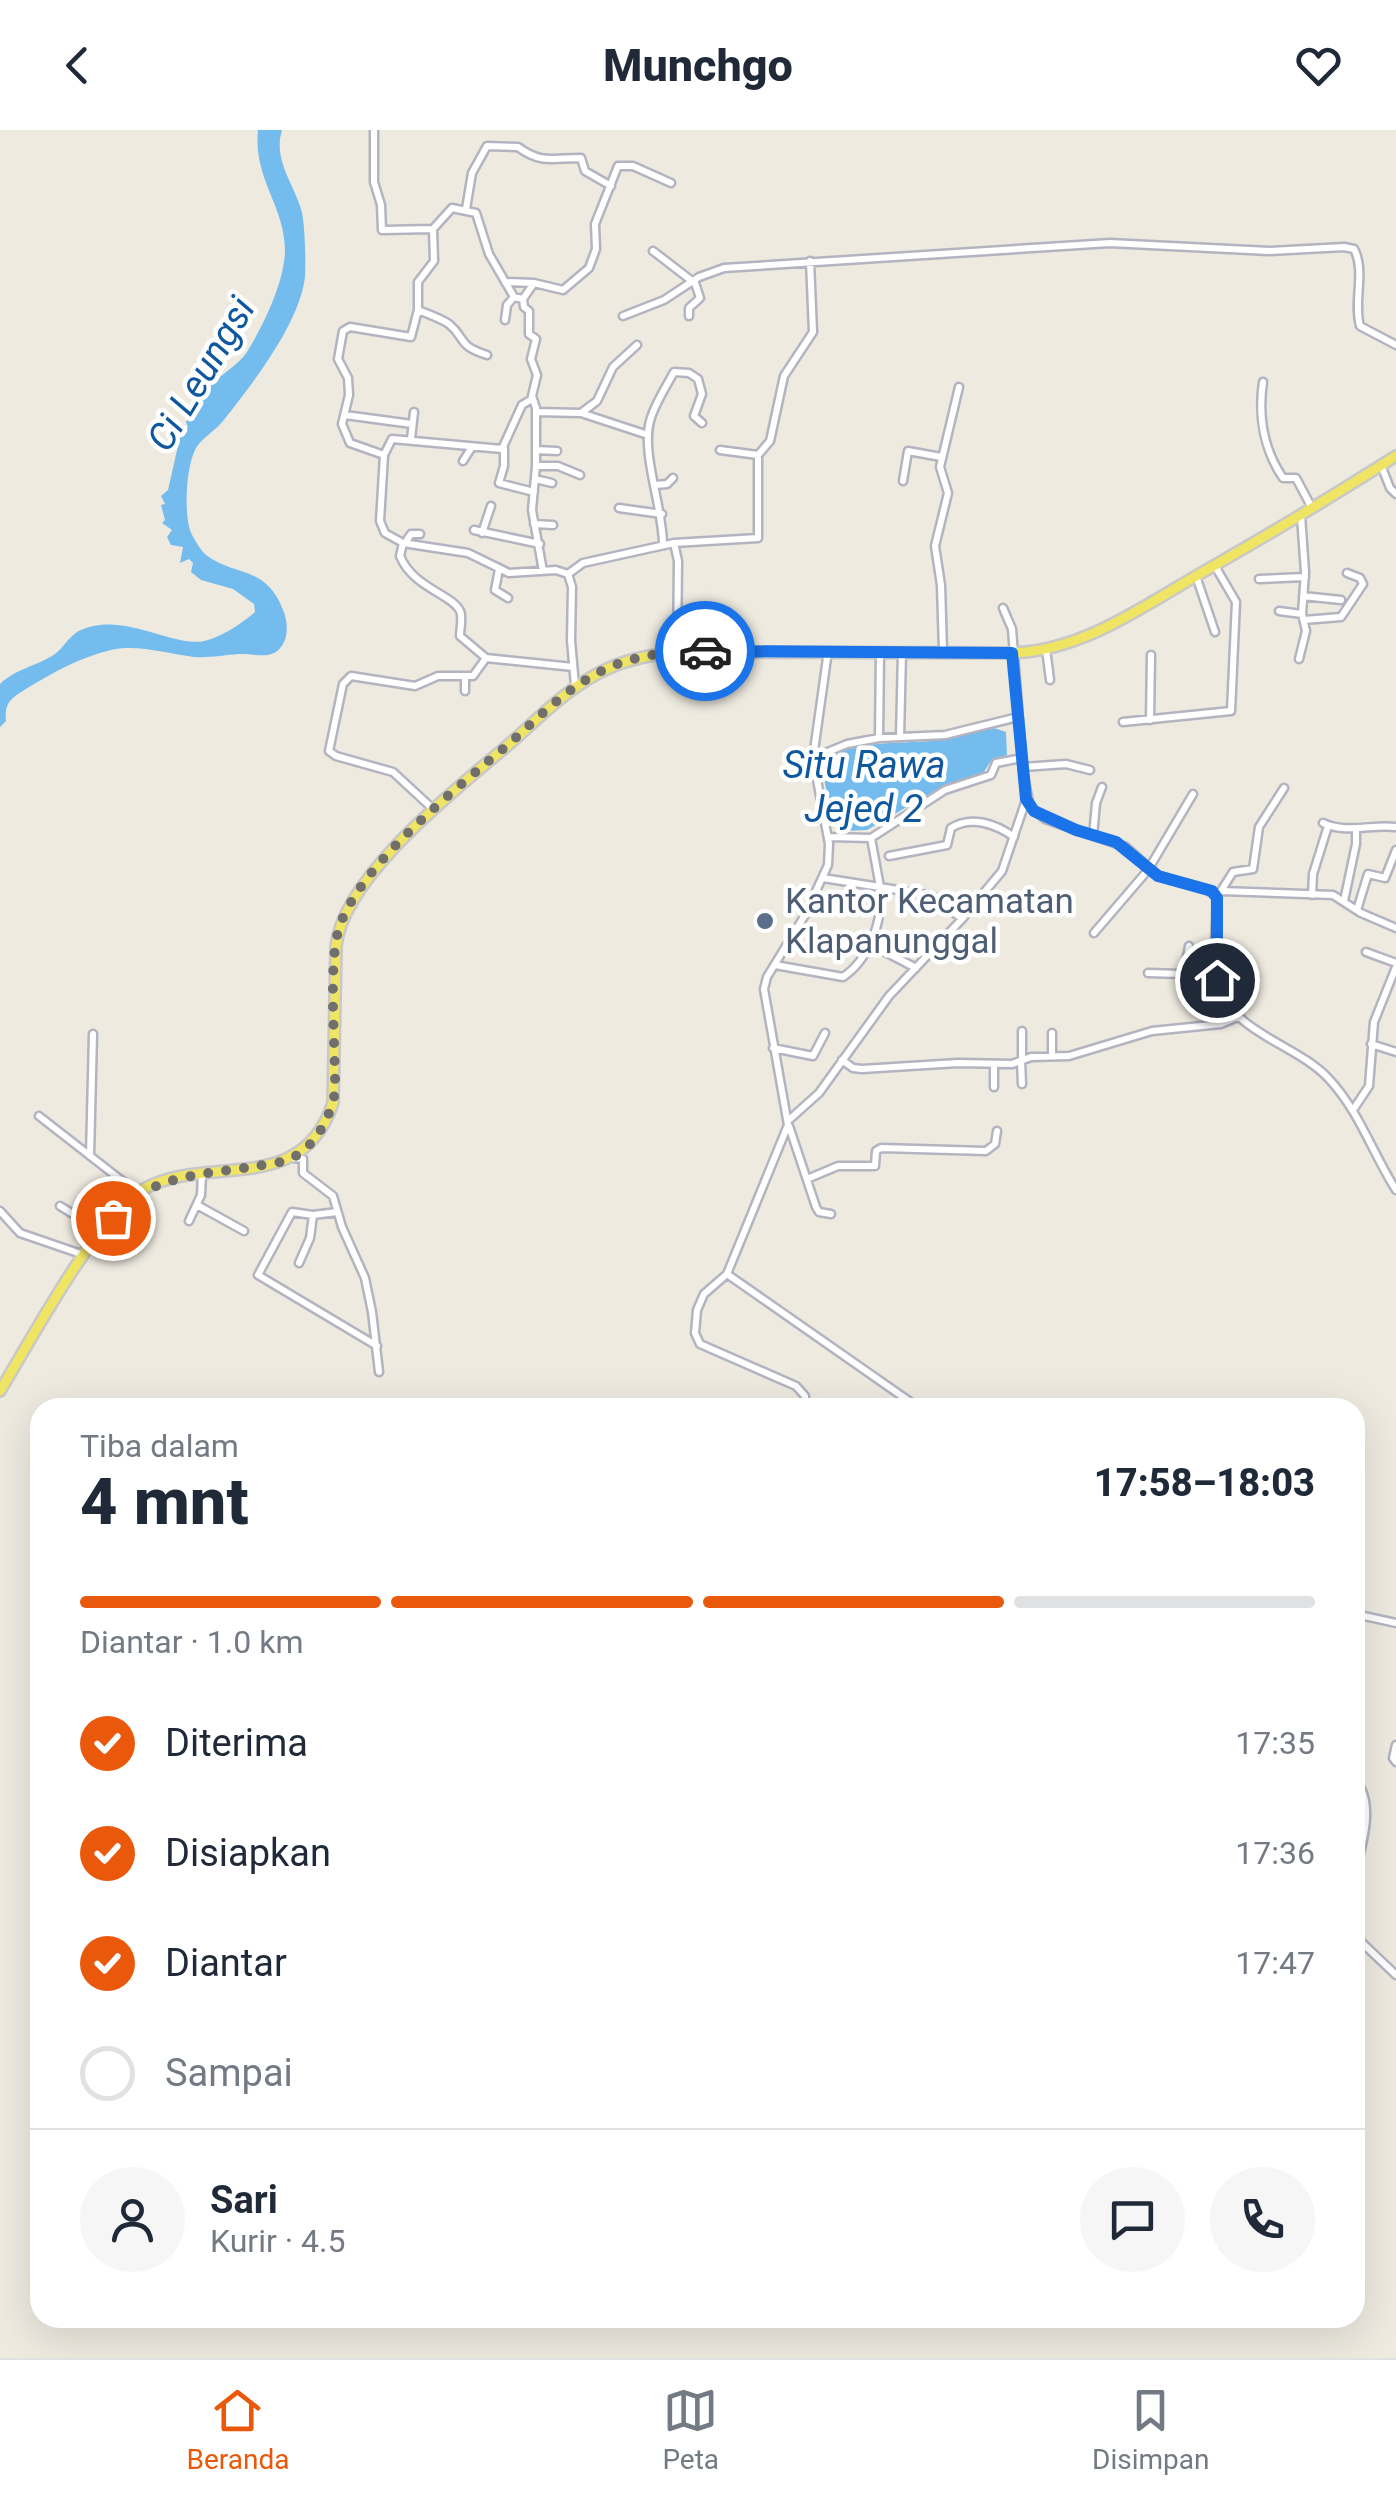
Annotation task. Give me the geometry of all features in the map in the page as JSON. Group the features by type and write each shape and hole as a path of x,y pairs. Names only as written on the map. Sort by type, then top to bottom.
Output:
{"main road":[{"path":"0,1391 85,1255 126,1202 144,1189 294,1158 320,1131 333,1103 338,928 364,886 433,809 576,687 624,662 678,652 1012,653 1046,649 1098,630 1215,566 1396,456"}],"street":[{"path":"374,130 374,182 381,205 382,230 433,230"},
{"path":"466,209 472,173 487,146 518,147 527,156 554,162 581,158 585,170 611,186"},
{"path":"505,282 534,282 560,290 584,276 594,256 595,224 616,168 623,164 671,183"},
{"path":"384,455 350,443 342,424 348,382 338,359 343,331 350,327 408,338 414,334 418,282 434,261 433,230 449,209 466,209 477,215 488,254 514,297 523,299"},
{"path":"623,316 664,300 720,268 1110,243 1269,252 1349,247 1358,258 1360,326 1396,345"},
{"path":"653,252 693,281 700,296 689,316"},
{"path":"568,574 583,563 674,543 758,538 758,455 770,442 784,376 813,332 810,261"},
{"path":"534,282 523,299 529,311 529,334 536,339 531,359 537,375 532,399 536,412 534,524 544,571"},
{"path":"505,320 507,305 514,297"},
{"path":"418,310 454,328 459,340 469,348 487,354"},
{"path":"581,413 597,401 612,367 638,345"},
{"path":"663,546 662,514 647,450 649,422 674,372 689,373 698,379 702,394 694,416 702,423"},
{"path":"1263,382 1261,405 1267,449 1284,478 1296,478 1302,484 1312,509"},
{"path":"943,652 941,585 935,546 948,493 940,471 941,458 959,387"},
{"path":"532,399 522,405 504,448 500,484 534,492"},
{"path":"411,439 414,412"},
{"path":"536,412 581,413 648,435"},
{"path":"345,415 412,424"},
{"path":"504,448 390,439 384,455 381,528 404,543 468,553 514,574 560,570 568,574 572,587 576,687"},
{"path":"463,462 472,447"},
{"path":"536,450 557,451"},
{"path":"720,450 758,455"},
{"path":"904,481 908,451 941,458"},
{"path":"1381,465 1396,494"},
{"path":"536,466 558,466 580,475"},
{"path":"656,485 667,484 673,478"},
{"path":"535,479 552,483"},
{"path":"491,506 478,532 540,544"},
{"path":"619,508 662,514"},
{"path":"1299,659 1306,631 1301,516"},
{"path":"534,524 553,525"},
{"path":"420,534 411,534 400,556 407,570 424,586 459,610 460,636 486,658 574,667"},
{"path":"674,543 678,561 678,652"},
{"path":"1123,722 1231,711 1236,597 1215,566"},
{"path":"500,569 494,590 508,598"},
{"path":"1278,611 1303,617 1341,617 1363,586 1360,578 1347,573"},
{"path":"1196,576 1215,632"},
{"path":"1259,580 1304,577"},
{"path":"1303,596 1341,600"},
{"path":"805,1398 796,1386 706,1348 697,1340 695,1321 704,1294 727,1274 788,1122 818,1092 890,996 1002,870 1026,799 1012,626 1003,608"},
{"path":"1046,649 1050,680"},
{"path":"828,651 812,758 829,856 823,878 764,989 788,1122 819,1212 831,1214"},
{"path":"879,738 880,652"},
{"path":"900,737 902,652"},
{"path":"1150,720 1151,656"},
{"path":"433,809 393,772 328,751 343,684 351,676 412,686 438,676 465,677 476,673 486,658"},
{"path":"465,677 466,691"},
{"path":"812,758 847,744 879,738 945,735 1018,717"},
{"path":"828,837 871,838 944,790 992,775 996,763 1022,758"},
{"path":"1023,767 1066,764 1090,770"},
{"path":"1093,836 1102,786"},
{"path":"1284,788 1259,826 1253,868 1233,872 1219,894 1216,975 1222,993 1238,1017 1318,1068 1353,1110 1396,1190"},
{"path":"1094,933 1148,870 1193,794"},
{"path":"1026,799 1045,819 1126,847 1148,870 1168,880 1219,894 1333,895 1396,928"},
{"path":"889,856 948,845 951,828 958,823 990,824 1014,836"},
{"path":"1312,895 1325,825 1356,829 1396,827"},
{"path":"1344,900 1356,829"},
{"path":"775,965 842,977 858,962 870,944 881,910 871,838"},
{"path":"1357,910 1368,874 1384,878 1396,850"},
{"path":"823,878 929,894 962,918"},
{"path":"870,944 916,968"},
{"path":"1184,974 1189,946"},
{"path":"1353,1110 1369,1086 1374,1022 1394,980 1396,965 1366,952"},
{"path":"1148,973 1216,975"},
{"path":"842,1060 857,1069 994,1064 1070,1056 1152,1031 1228,1023 1238,1017"},
{"path":"1022,1031 1022,1084"},
{"path":"773,1048 814,1056 825,1033"},
{"path":"1052,1033 1052,1056"},
{"path":"90,1156 92,1034"},
{"path":"1371,1044 1396,1052"},
{"path":"994,1064 994,1087"},
{"path":"39,1116 130,1189 117,1205 113,1218"},
{"path":"808,1179 838,1166 875,1166 876,1151 881,1148 986,1151 995,1144 997,1131"},
{"path":"294,1158 303,1159 303,1173 332,1193 368,1286 378,1372"},
{"path":"189,1221 197,1205 202,1175"},
{"path":"197,1205 244,1231"},
{"path":"60,1206 102,1232"},
{"path":"0,1211 25,1236 85,1255"},
{"path":"338,1212 292,1212 258,1275 377,1346"},
{"path":"299,1263 310,1238 314,1215"},
{"path":"727,1274 905,1398"},
{"path":"1365,1616 1396,1623"},
{"path":"1396,1745 1396,1762"},
{"path":"1365,1946 1396,1975"}],"water":[{"path":"258,130 282,130 282,161 302,215 305,277 294,315 273,353 223,421 196,448 188,477 187,512 191,533 206,555 259,579 276,596 285,617 285,640 276,652 265,655 194,657 132,648 100,653 18,694 8,704 6,721 0,727 0,684 55,654 77,632 112,625 195,642 221,635 255,612 254,604 233,589 201,580 191,572 193,563 189,559 180,563 183,547 171,545 167,537 172,530 162,523 165,520 161,505 165,504 161,496 168,490 180,437 188,427 186,422 208,388 247,352 281,276 284,235 260,163"},
{"name":"Situ Rawa Jejed 2","path":"994,728 1006,732 1007,755 991,761 981,776 938,789 867,830 844,831 833,825 822,768 830,758 857,747 940,740"}],"way so far":[{"path":"113,1218 144,1189 184,1177 294,1158 306,1148 330,1113 335,1092 338,928 390,853 433,809 554,703 594,675 641,657 705,651"}],"place":[{"name":"Kantor Kecamatan Klapanunggal","path":"765,921"}],"route":[{"path":"705,651 1012,653 1026,799 1030,807 1045,819 1126,847 1158,876 1212,891 1217,898 1217,980"}],"water label":[{"name":"Ci Leungsi","path":"201,374"}]}
